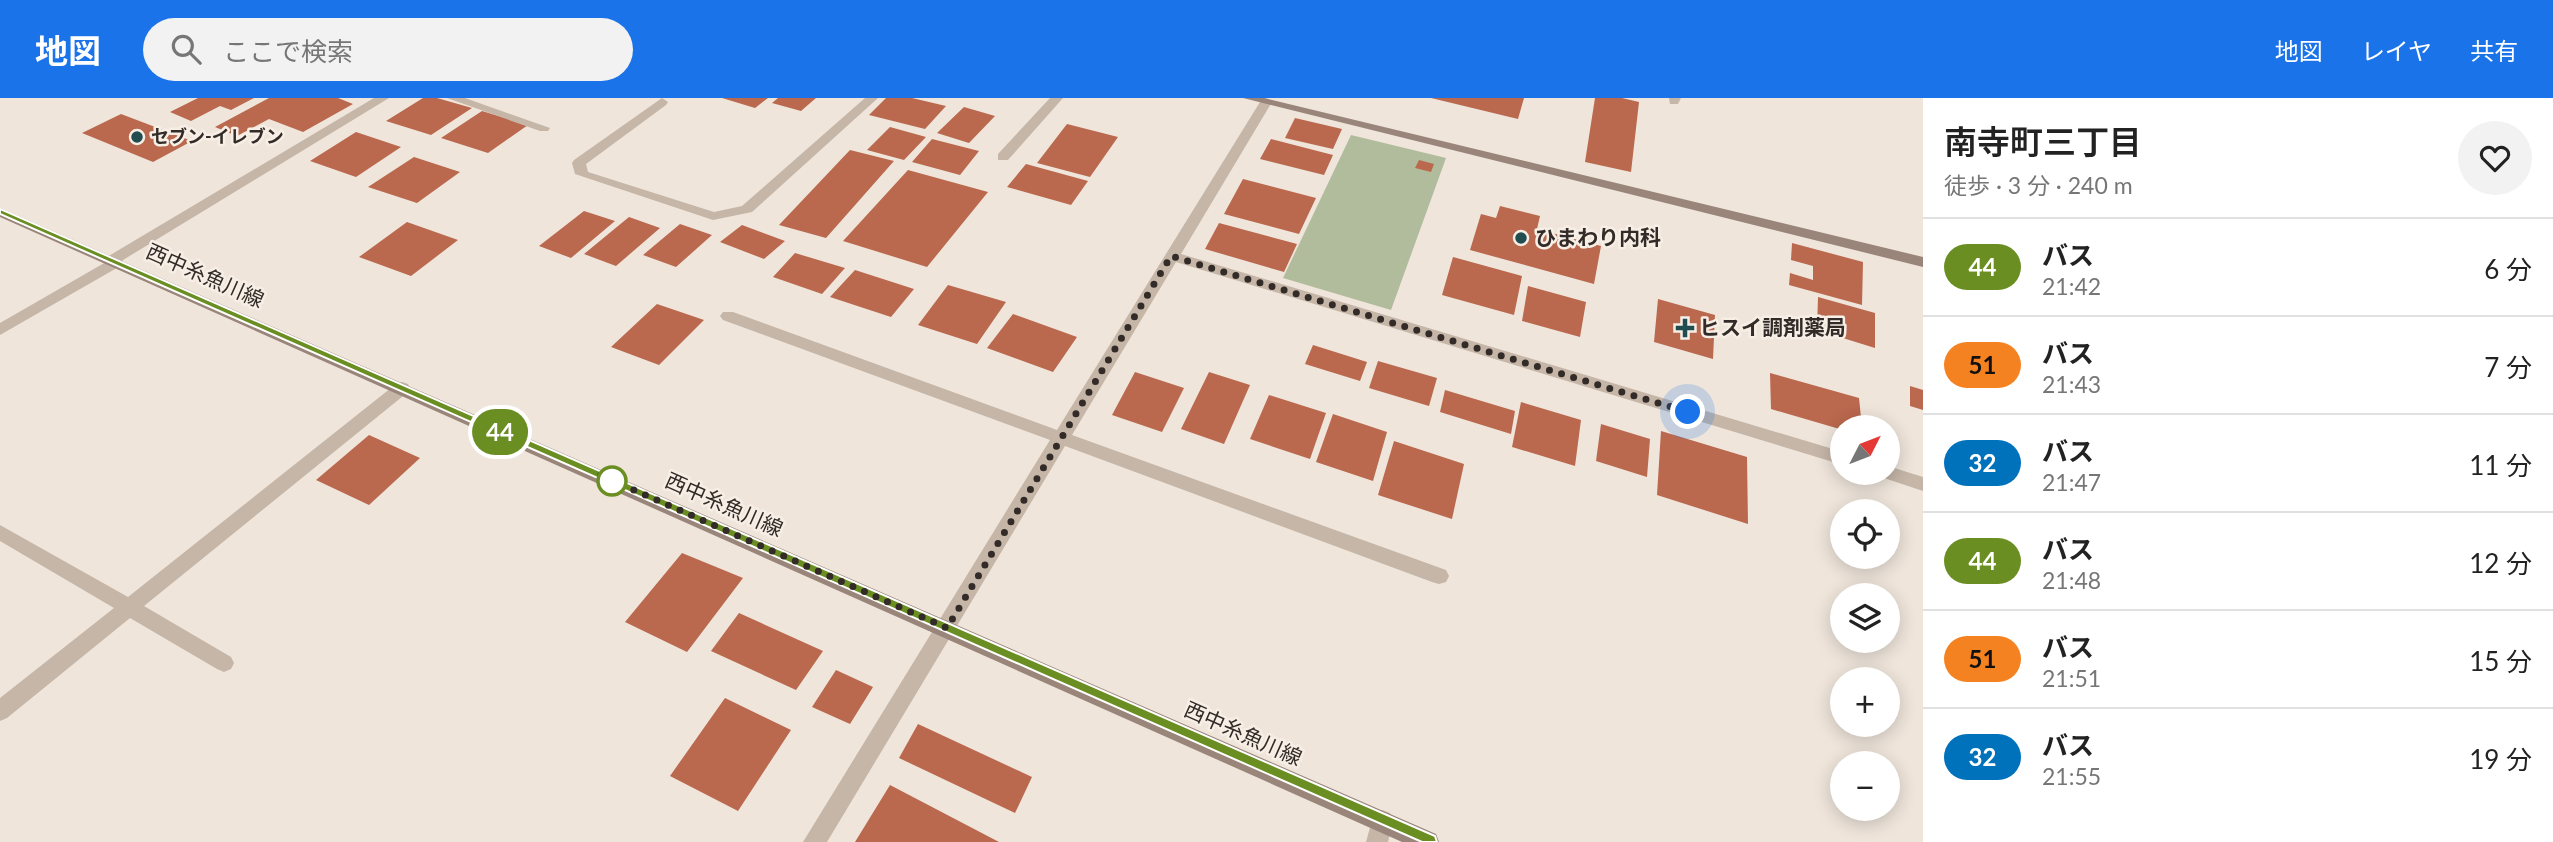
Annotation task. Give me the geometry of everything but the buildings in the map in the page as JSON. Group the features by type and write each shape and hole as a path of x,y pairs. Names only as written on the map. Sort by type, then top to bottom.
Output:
{"main road":[{"path":"1249,98 1267,100 1923,262"},
{"name":"西中糸魚川線","path":"0,212 947,628 1379,832 1428,842"}],"street":[{"path":"0,330 382,98"},
{"path":"453,98 544,128"},
{"path":"662,102 579,163 582,174 713,216 747,209 872,98"},
{"path":"1003,158 1058,98"},
{"path":"814,842 1267,100"},
{"path":"1171,256 1830,455"},
{"path":"728,316 1439,576"},
{"path":"0,710 402,388"},
{"path":"1900,476 1923,484"},
{"path":"0,532 224,663"}],"green space":[{"path":"1351,135 1446,158 1391,310 1283,278"}],"bus line":[{"name":"44","path":"0,212 1428,842"}],"place":[{"name":"セブン-イレブン","path":"137,137"},
{"name":"ひまわり内科","path":"1521,238"},
{"name":"ヒスイ調剤薬局","path":"1685,328"}],"route":[{"path":"612,481 600,475 947,628 1171,256 1688,412"}]}
